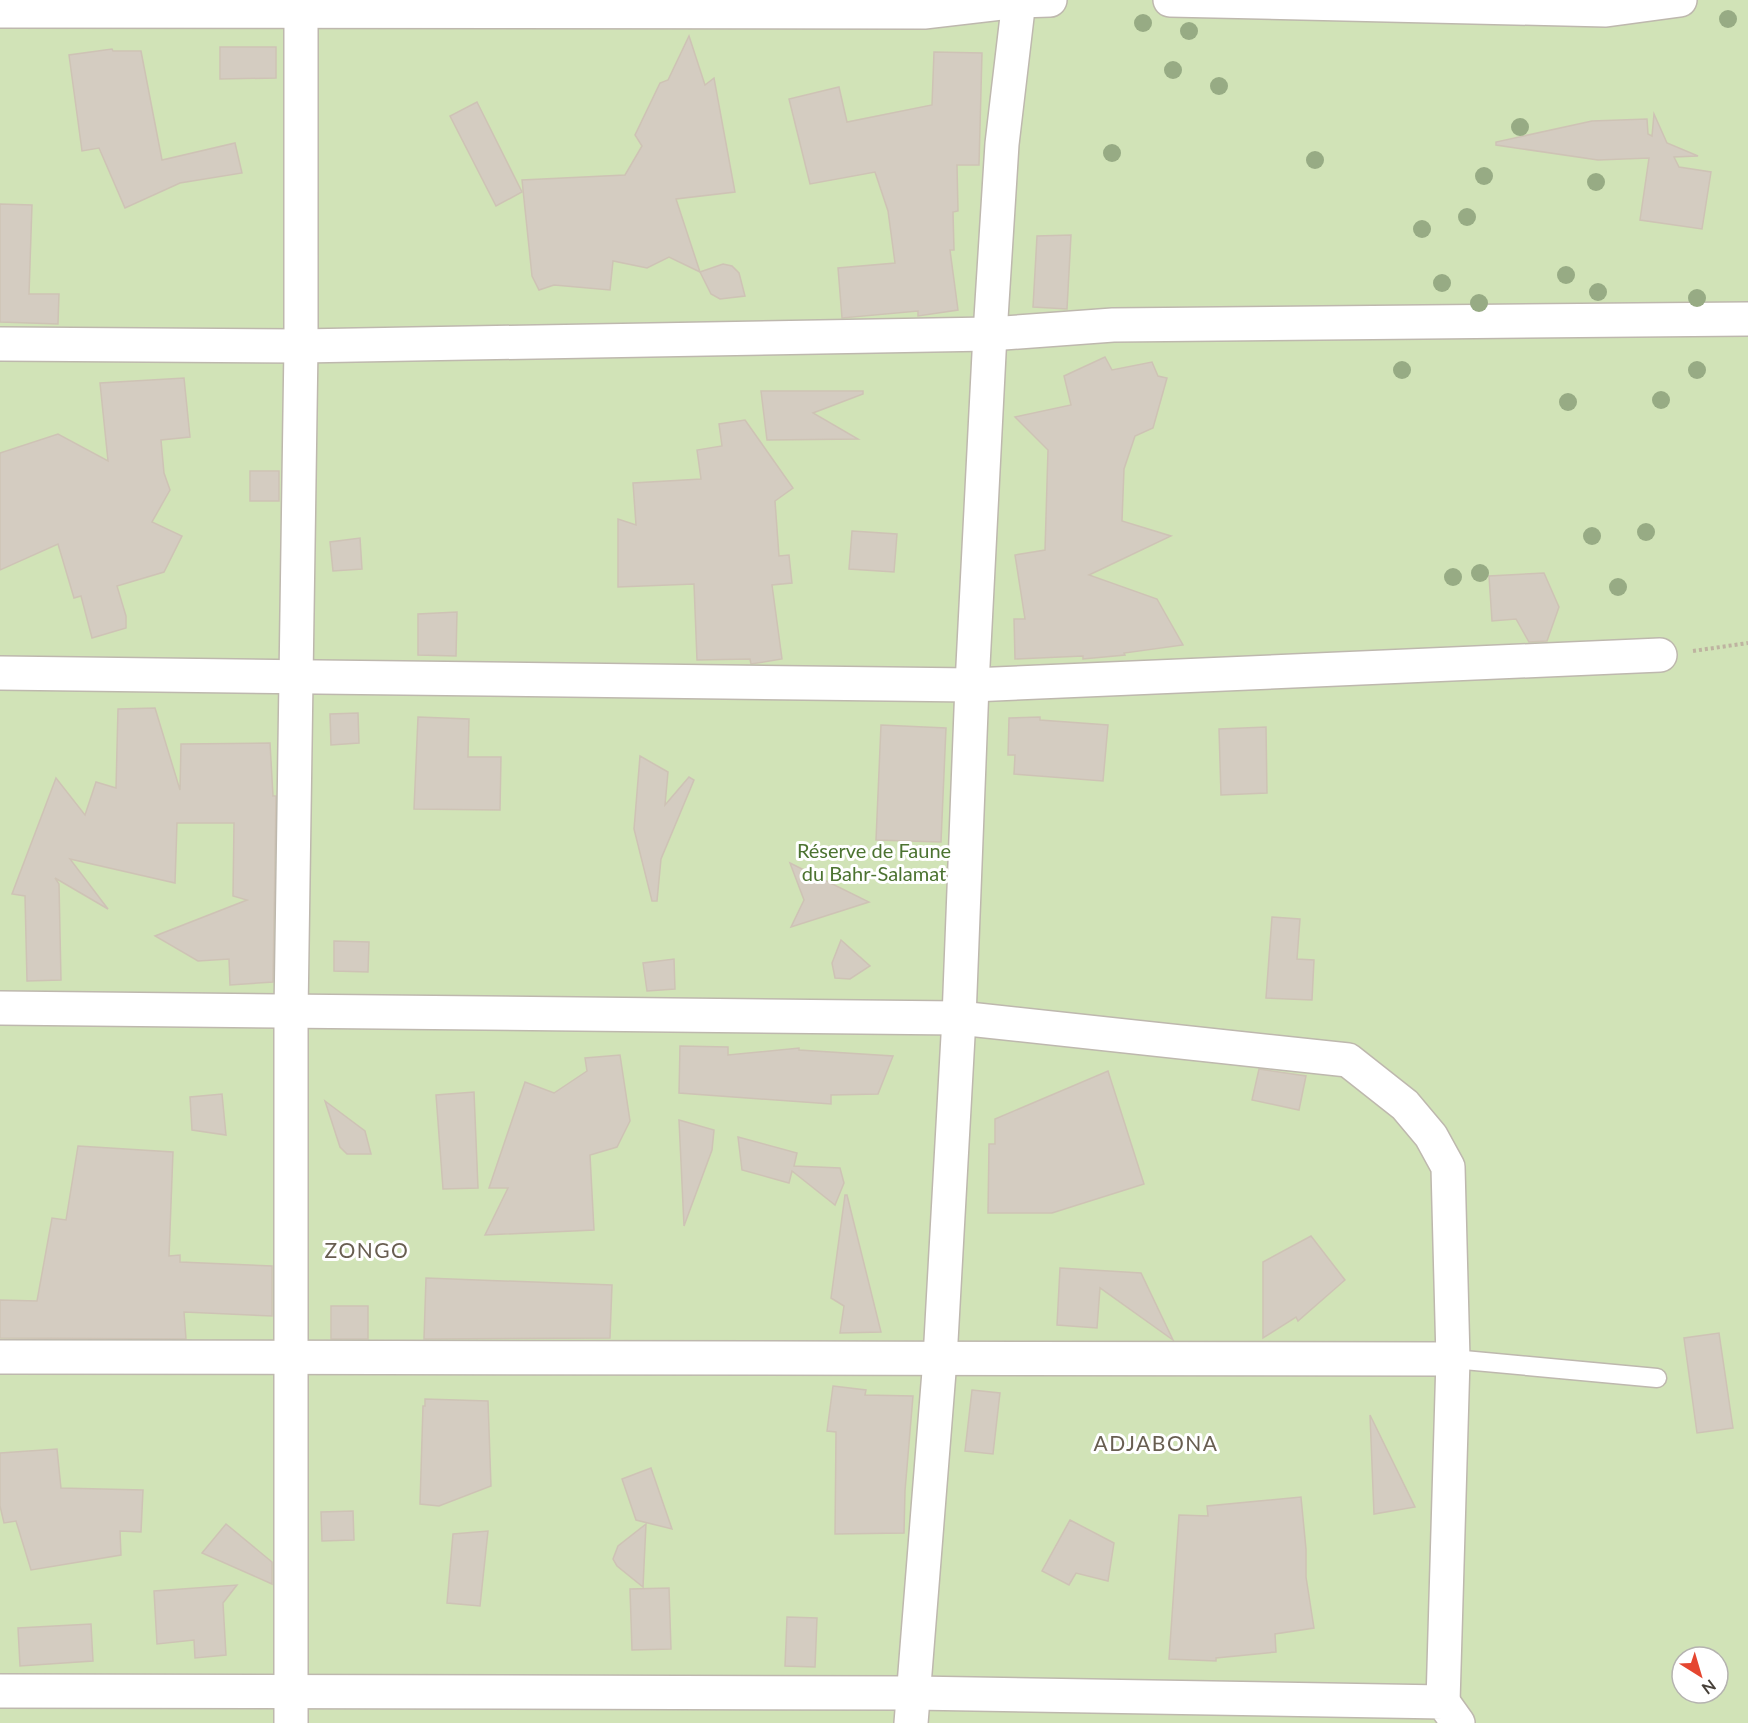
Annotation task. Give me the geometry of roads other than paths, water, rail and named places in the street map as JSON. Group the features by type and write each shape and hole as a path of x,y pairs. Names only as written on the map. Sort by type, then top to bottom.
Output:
{"street":[{"path":"0,11 301,6 924,12 1030,0 1002,144 972,685 959,1018 940,1359 913,1708"},
{"path":"1170,0 1606,10 1680,0"},
{"path":"291,1707 291,1012 301,346 301,6"},
{"path":"0,344 301,346 990,334 1113,325 1748,319"},
{"path":"0,673 972,685 1660,656"},
{"path":"0,1008 959,1018 1348,1060 1405,1105 1431,1136 1448,1167 1453,1359 1450,1713 913,1708 291,1707 0,1691"},
{"path":"0,1357 1453,1359"}],"lane":[{"path":"1453,1359 1657,1378"}],"district":[{"name":"ZONGO","path":"367,1249"},
{"name":"ADJABONA","path":"1156,1442"}],"park label":[{"name":"Réserve de Faune du Bahr-Salamat","path":"874,862"}]}
